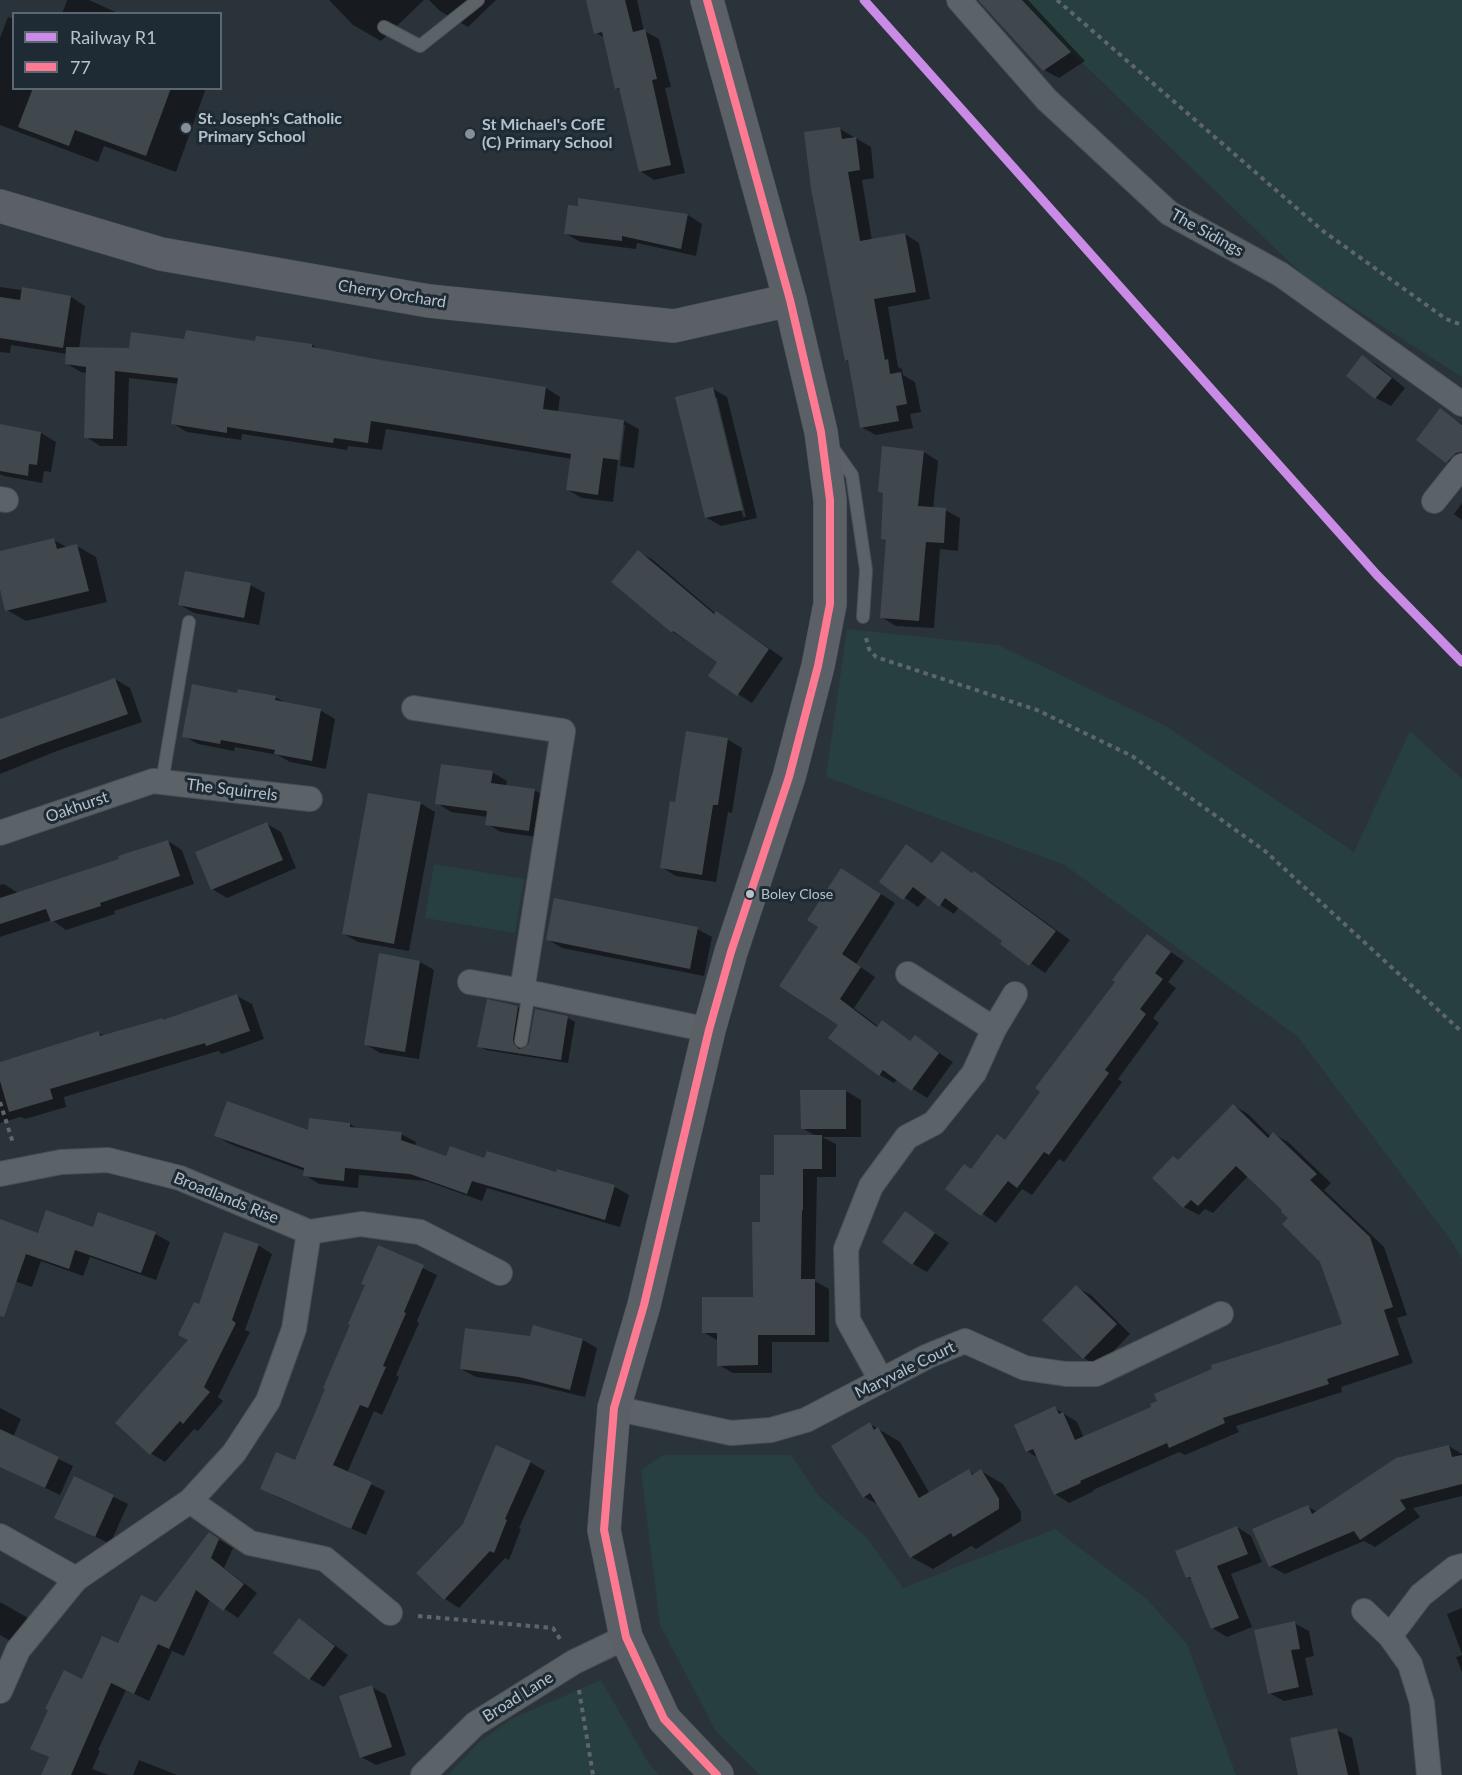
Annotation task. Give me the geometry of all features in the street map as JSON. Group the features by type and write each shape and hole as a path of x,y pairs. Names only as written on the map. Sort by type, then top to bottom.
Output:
{"street":[{"path":"707,0 790,300 821,432 830,500 831,604 818,666 789,777 731,952 709,1030 644,1305 614,1408 604,1530 626,1637 664,1719 717,1775"},
{"name":"The Sidings","path":"959,0 1047,100 1169,213 1281,274 1462,404"},
{"name":"Cherry Orchard","path":"0,206 161,254 429,301 674,326 790,300"},
{"path":"1434,501 1462,466"},
{"path":"414,708 563,731 526,992"},
{"name":"The Squirrels","path":"158,782 310,799"},
{"name":"Oakhurst","path":"0,833 158,782"},
{"path":"908,974 994,1029"},
{"path":"470,982 709,1030"},
{"path":"881,1380 848,1320 846,1249 871,1186 908,1137 934,1124 974,1073 994,1029 1015,994"},
{"name":"Broadlands Rise","path":"11,1171 62,1162 108,1160 180,1178 309,1232"},
{"path":"0,1691 18,1650 76,1579 190,1502 234,1453 268,1401 294,1329 309,1232 361,1224 420,1232 500,1273"},
{"name":"Maryvale Court","path":"614,1408 731,1433 771,1430 806,1420 928,1356 965,1341 1025,1368 1066,1374 1096,1374 1221,1314"},
{"path":"190,1502 250,1543 326,1559 390,1613"},
{"path":"0,1536 76,1579"},
{"path":"1390,1636 1421,1595 1455,1568 1462,1566"},
{"path":"1364,1611 1390,1636 1410,1664 1422,1703 1429,1775"},
{"name":"Broad Lane","path":"423,1775 476,1724 574,1662 626,1637"}],"lane":[{"path":"384,27 420,46 478,0"},
{"path":"821,432 852,475 866,570 863,617"},
{"path":"158,782 189,622"},
{"path":"521,1041 526,992"}],"path":[{"path":"1057,0 1323,231 1446,319 1462,325"},
{"path":"863,617 869,649 876,657 1037,710 1132,756 1265,851 1462,1032"},
{"path":"0,1102 11,1171"},
{"path":"390,1613 553,1628 574,1662 593,1775"}],"green space":[{"path":"1022,0 1462,0 1462,377 1305,277 1071,52"},
{"path":"847,629 998,645 1166,726 1354,852 1410,731 1462,779 1462,1259 1452,1242 1298,1037 1065,865 826,777"},
{"path":"434,864 524,879 515,933 425,918"},
{"path":"663,1455 791,1455 818,1495 866,1537 903,1588 1055,1529 1147,1599 1187,1644 1236,1775 760,1775 716,1731 660,1625 641,1470"},
{"path":"601,1680 649,1764 659,1775 448,1775 478,1743 511,1719"}],"building":[{"path":"586,0 625,0 633,32 645,29 657,79 652,80 671,165 639,172 619,88 615,89 602,32 594,34"},
{"path":"978,0 1022,0 1071,52 1043,71"},
{"path":"32,90 170,90 146,156 75,130 69,146 18,127"},
{"path":"840,127 842,139 856,137 860,170 848,172 860,241 905,233 916,292 874,299 885,360 888,359 890,374 901,372 907,404 896,406 899,421 860,428 848,360 845,361 811,189 804,132"},
{"path":"578,198 688,214 681,249 622,236 622,241 564,234 568,205 578,206"},
{"path":"22,287 71,296 63,348 0,338 0,297 20,300"},
{"path":"186,330 255,341 256,336 312,344 312,347 381,360 546,387 543,409 624,420 619,460 603,458 598,495 566,490 571,454 459,435 371,421 368,443 334,438 333,443 227,427 227,433 171,424 178,378 115,371 113,439 84,438 86,367 65,364 66,347 129,348 131,332 184,339"},
{"path":"1362,355 1392,378 1375,399 1346,376"},
{"path":"713,387 743,510 705,518 675,397"},
{"path":"1440,408 1462,425 1462,452 1456,453 1446,463 1416,440"},
{"path":"0,424 41,432 37,465 29,464 28,476 0,471"},
{"path":"882,446 924,451 918,506 946,508 944,543 926,542 919,621 880,618 886,540 881,539 883,493 878,492"},
{"path":"54,538 57,549 77,544 89,591 5,611 0,590 0,551"},
{"path":"638,550 714,614 716,611 769,649 737,696 708,676 717,662 673,631 672,633 611,582"},
{"path":"185,571 251,583 244,618 178,605"},
{"path":"115,678 128,714 0,760 0,719"},
{"path":"192,684 237,693 238,689 276,696 275,700 321,709 312,761 274,754 275,750 221,740 220,744 182,737"},
{"path":"686,731 728,738 718,805 713,805 702,875 660,868 670,801 675,802"},
{"path":"441,764 493,771 491,783 535,789 529,831 485,825 487,811 435,804"},
{"path":"368,793 421,802 394,944 342,934"},
{"path":"267,822 283,860 211,890 195,852"},
{"path":"168,840 180,876 51,922 46,909 0,924 0,898 119,859 118,856"},
{"path":"906,844 932,863 942,851 972,873 974,871 1056,931 1029,966 1000,944 1002,941 945,898 939,907 913,887 903,900 879,882"},
{"path":"841,868 881,894 842,954 861,967 840,999 877,1027 882,1020 910,1041 915,1035 939,1053 911,1091 883,1070 879,1076 828,1038 838,1025 779,986 818,927 807,920"},
{"path":"554,898 698,927 690,969 546,940"},
{"path":"1147,934 1171,952 1155,973 1163,979 1140,1009 1146,1014 1105,1070 1109,1073 1049,1155 1044,1152 1017,1188 1008,1181 981,1216 945,1189 964,1164 971,1169 997,1134 1005,1140 1040,1092 1035,1088 1115,982 1112,980"},
{"path":"379,953 420,961 405,1052 364,1045"},
{"path":"237,994 250,1031 206,1046 205,1043 50,1089 53,1099 9,1112 0,1081 0,1062 99,1031 100,1036 163,1018 163,1020"},
{"path":"487,999 518,1006 513,1040 519,1049 529,1043 535,1009 568,1016 561,1060 477,1047"},
{"path":"800,1090 846,1090 846,1129 801,1129"},
{"path":"227,1101 308,1130 309,1118 350,1123 350,1127 402,1132 401,1140 446,1156 450,1146 484,1158 487,1151 556,1172 557,1169 615,1185 605,1220 472,1181 467,1194 410,1174 345,1168 344,1181 303,1176 304,1168 214,1136"},
{"path":"1233,1104 1268,1138 1273,1132 1317,1174 1310,1180 1370,1237 1393,1307 1384,1310 1399,1355 1327,1379 1329,1384 1223,1418 1225,1423 1169,1448 1167,1443 1080,1481 1081,1483 1054,1495 1033,1449 1026,1452 1014,1425 1055,1406 1059,1414 1063,1412 1075,1440 1151,1407 1150,1404 1157,1401 1154,1394 1212,1369 1211,1365 1342,1324 1320,1262 1282,1224 1288,1218 1281,1212 1282,1210 1236,1166 1198,1206 1191,1200 1183,1208 1152,1178 1173,1156 1178,1160"},
{"path":"774,1135 822,1135 822,1169 803,1169 801,1279 815,1279 815,1335 758,1335 758,1365 717,1366 717,1333 702,1333 702,1297 753,1297 752,1222 760,1222 760,1175 774,1175"},
{"path":"46,1210 93,1227 98,1212 156,1232 141,1273 75,1250 69,1269 26,1254 4,1317 0,1316 0,1219 38,1233"},
{"path":"905,1211 935,1233 912,1265 882,1242"},
{"path":"224,1232 259,1244 232,1320 236,1323 204,1387 210,1392 183,1424 180,1421 150,1455 115,1423 188,1340 178,1335 194,1302 199,1304"},
{"path":"378,1245 424,1265 383,1366 386,1367 368,1408 360,1405 333,1465 372,1482 351,1529 260,1489 276,1452 295,1460 350,1325 348,1324 365,1285 361,1284"},
{"path":"1076,1285 1117,1324 1083,1359 1042,1320"},
{"path":"533,1325 583,1339 570,1390 519,1377 460,1369 465,1328 530,1336"},
{"path":"870,1422 874,1430 878,1427 919,1498 969,1469 972,1475 981,1469 999,1499 999,1509 953,1537 951,1533 910,1558 870,1493 863,1498 831,1446"},
{"path":"0,1429 59,1457 45,1488 0,1467"},
{"path":"496,1445 531,1461 505,1519 507,1520 494,1553 490,1551 444,1600 416,1573 463,1524"},
{"path":"1449,1445 1452,1457 1462,1455 1462,1484 1400,1500 1406,1509 1360,1540 1354,1531 1269,1567 1252,1529 1308,1505 1312,1514 1396,1458"},
{"path":"74,1476 114,1495 95,1537 54,1518"},
{"path":"1237,1526 1248,1554 1217,1566 1239,1618 1211,1629 1190,1577 1186,1578 1175,1551"},
{"path":"209,1532 219,1539 211,1558 244,1584 223,1611 196,1590 169,1649 158,1644 134,1694 111,1683 71,1775 41,1775 49,1757 30,1749 48,1710 45,1709 64,1670 82,1679 102,1636 118,1643 141,1595 156,1602"},
{"path":"299,1618 335,1646 309,1680 273,1653"},
{"path":"1295,1621 1300,1649 1291,1650 1299,1687 1268,1694 1254,1630"},
{"path":"372,1685 392,1747 360,1758 339,1696"},
{"path":"1337,1728 1348,1775 1298,1775 1290,1738"}],"rail line":[{"name":"R1","path":"864,0 1377,575 1462,662"}],"transit line":[{"name":"77","path":"707,0 790,300 821,432 830,500 830,604 818,666 789,777 731,952 709,1030 644,1305 614,1408 604,1530 626,1637 664,1719 717,1775"}],"place":[{"name":"St. Joseph's Catholic Primary School","path":"186,128"},
{"name":"St Michael's CofE (C) Primary School","path":"470,134"},
{"name":"Boley Close","path":"750,894"}]}
